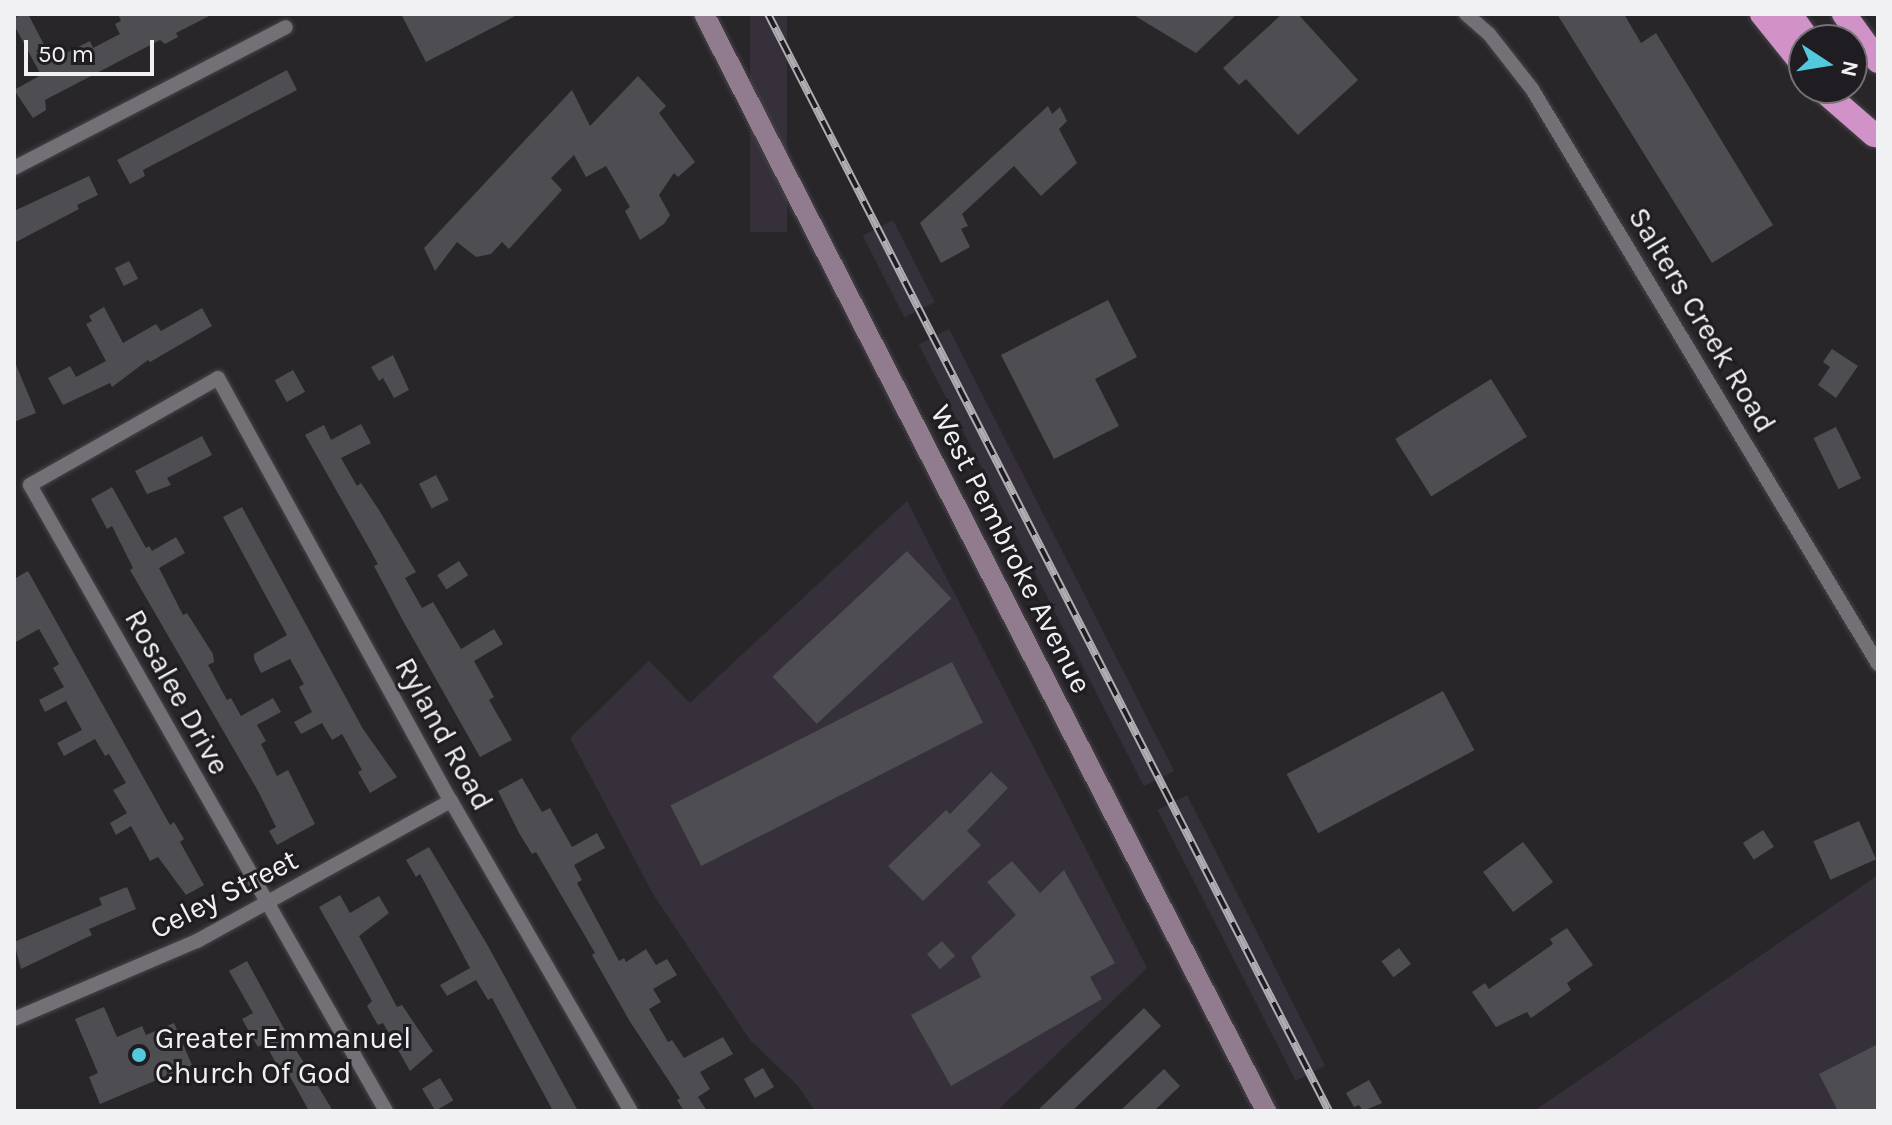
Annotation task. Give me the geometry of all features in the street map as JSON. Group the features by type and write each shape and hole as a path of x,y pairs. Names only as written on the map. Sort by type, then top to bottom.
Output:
{"highway":[{"path":"1762,14 1788,46"},
{"path":"1844,14 1878,61"},
{"path":"1838,104 1876,137"},
{"path":"1853,104 1876,137"}],"main road":[{"name":"West Pembroke Avenue","path":"704,14 1266,1111"}],"street":[{"name":"Salters Creek Road","path":"1466,14 1489,34 1532,89 1878,664"},
{"path":"14,168 286,27"},
{"name":"Ryland Road","path":"218,378 451,801 631,1111"},
{"name":"Rosalee Drive","path":"218,378 30,485 386,1111"},
{"name":"Celey Street","path":"14,1019 197,941 451,801"}],"shaded area":[{"path":"750,14 787,14 787,232 750,232"},
{"path":"893,220 935,302 904,317 863,235"},
{"path":"949,329 1174,771 1144,786 919,344"},
{"path":"907,501 1147,968 997,1111 815,1111 798,1086 750,1040 653,894 570,738 649,661 690,703"},
{"path":"1187,795 1325,1066 1296,1081 1158,810"},
{"path":"1878,875 1878,1111 1534,1111"}],"building":[{"path":"28,14 52,60 90,41 93,48 120,34 115,24 121,21 118,14 213,14 176,33 178,37 165,44 160,40 45,100 46,110 33,118 14,90 41,75 14,25 14,18"},
{"path":"401,14 519,14 426,62"},
{"path":"1132,14 1237,14 1196,53"},
{"path":"1282,14 1298,14 1358,80 1298,135 1246,79 1239,85 1223,68"},
{"path":"1557,14 1624,14 1641,43 1656,33 1773,225 1712,263"},
{"path":"287,70 297,90 143,170 145,176 130,184 117,160"},
{"path":"638,76 666,106 659,113 695,162 678,177 674,173 659,195 670,215 664,224 640,240 625,211 630,207 606,166 586,177 574,155 551,178 562,190 509,249 502,242 491,254 476,257 457,242 435,271 424,248 572,90 590,126"},
{"path":"1048,106 1052,114 1060,107 1067,121 1059,129 1077,163 1041,196 1014,166 962,214 968,226 961,229 970,247 941,263 920,223"},
{"path":"89,176 98,195 77,205 79,209 14,243 14,211"},
{"path":"129,261 138,279 124,286 115,268"},
{"path":"1108,300 1137,357 1095,379 1119,426 1054,459 1001,355"},
{"path":"104,307 123,343 156,324 161,331 202,308 212,326 150,362 148,360 112,387 110,383 63,405 48,378 70,366 76,377 106,361 86,324 92,321 89,316"},
{"path":"1832,349 1858,366 1836,398 1818,385 1830,367 1823,362"},
{"path":"393,355 409,390 394,398 383,378 379,381 371,367"},
{"path":"14,360 36,413 14,422"},
{"path":"293,370 305,392 287,402 275,380"},
{"path":"1491,379 1527,437 1431,497 1395,439"},
{"path":"361,424 371,443 341,458 357,486 361,483 379,510 416,572 405,578 422,608 433,602 461,649 494,629 503,644 474,661 494,697 489,700 512,740 480,757 402,619 374,566 378,564 305,435 324,425 331,440"},
{"path":"1836,427 1861,478 1839,489 1814,438"},
{"path":"202,436 212,455 167,478 171,485 147,494 135,471"},
{"path":"436,475 449,500 432,509 419,484"},
{"path":"112,487 146,548 149,546 152,551 176,537 185,553 159,568 183,615 187,613 213,654 214,662 208,665 227,700 231,698 241,716 273,698 281,712 257,725 266,741 261,744 277,776 288,770 315,824 277,845 269,831 276,827 258,791 130,570 133,568 112,526 107,529 91,499"},
{"path":"242,507 363,729 397,777 370,793 358,772 362,770 342,734 332,740 322,723 301,734 294,722 312,712 299,687 304,684 290,659 261,673 254,659 254,654 287,635 223,517"},
{"path":"907,551 951,599 817,724 772,676"},
{"path":"459,561 468,575 446,589 437,575"},
{"path":"28,571 170,825 174,822 184,839 180,842 204,885 186,895 158,857 150,861 131,826 116,835 110,823 127,813 113,790 126,783 109,754 105,756 95,739 64,756 57,743 82,730 66,701 45,712 39,700 64,687 53,668 59,664 39,629 14,643 14,579"},
{"path":"952,662 983,723 701,866 670,805"},
{"path":"1443,691 1474,750 1318,833 1287,774"},
{"path":"991,772 1008,788 967,831 981,845 923,901 888,866 946,810 950,814"},
{"path":"522,778 542,812 550,808 572,847 597,833 605,848 574,865 582,880 577,883 619,961 624,958 626,962 646,949 656,965 667,959 677,975 653,989 661,1002 649,1009 668,1042 672,1040 684,1058 723,1037 733,1054 700,1072 710,1089 698,1097 707,1111 684,1111 677,1100 680,1098 629,1020 592,955 595,953 536,852 532,854 519,833 498,791"},
{"path":"1859,821 1876,859 1830,880 1813,841"},
{"path":"1763,830 1774,847 1754,860 1743,843"},
{"path":"1523,842 1553,882 1513,912 1483,872"},
{"path":"429,847 488,946 578,1111 553,1111 492,998 488,1000 476,980 447,996 440,985 470,968 420,874 416,877 406,860"},
{"path":"1012,861 1040,893 1064,870 1115,963 1090,977 1102,999 951,1086 911,1015 981,977 971,957 1016,915 987,882"},
{"path":"127,887 136,909 89,929 92,935 21,969 14,942 102,905 99,898"},
{"path":"340,895 350,913 379,896 389,913 359,936 397,1007 402,1005 433,1051 410,1071 383,1023 378,1025 367,1006 372,1001 319,907"},
{"path":"1567,928 1593,965 1567,983 1571,990 1531,1018 1527,1012 1496,1027 1472,992 1485,983 1489,989 1553,944 1550,939"},
{"path":"942,941 955,956 940,969 927,954"},
{"path":"1399,948 1411,964 1393,977 1381,961"},
{"path":"247,961 333,1111 309,1111 283,1064 278,1067 265,1043 258,1047 242,1019 253,1013 229,971"},
{"name":"Greater Emmanuel Church Of God","path":"104,1007 117,1037 142,1026 146,1035 174,1023 192,1065 100,1104 89,1077 98,1073 75,1019"},
{"path":"1144,1008 1161,1026 1130,1056 1072,1111 1037,1111"},
{"path":"1878,1044 1878,1111 1838,1111 1819,1074"},
{"path":"763,1068 774,1087 755,1098 744,1079"},
{"path":"1164,1069 1180,1086 1154,1111 1120,1111"},
{"path":"440,1078 453,1100 435,1111 422,1089"},
{"path":"1369,1080 1382,1103 1363,1111 1359,1105 1354,1107 1346,1093"}],"railway":[{"path":"768,14 1329,1111"}],"place":[{"name":"Greater Emmanuel Church Of God","path":"139,1055"}]}
